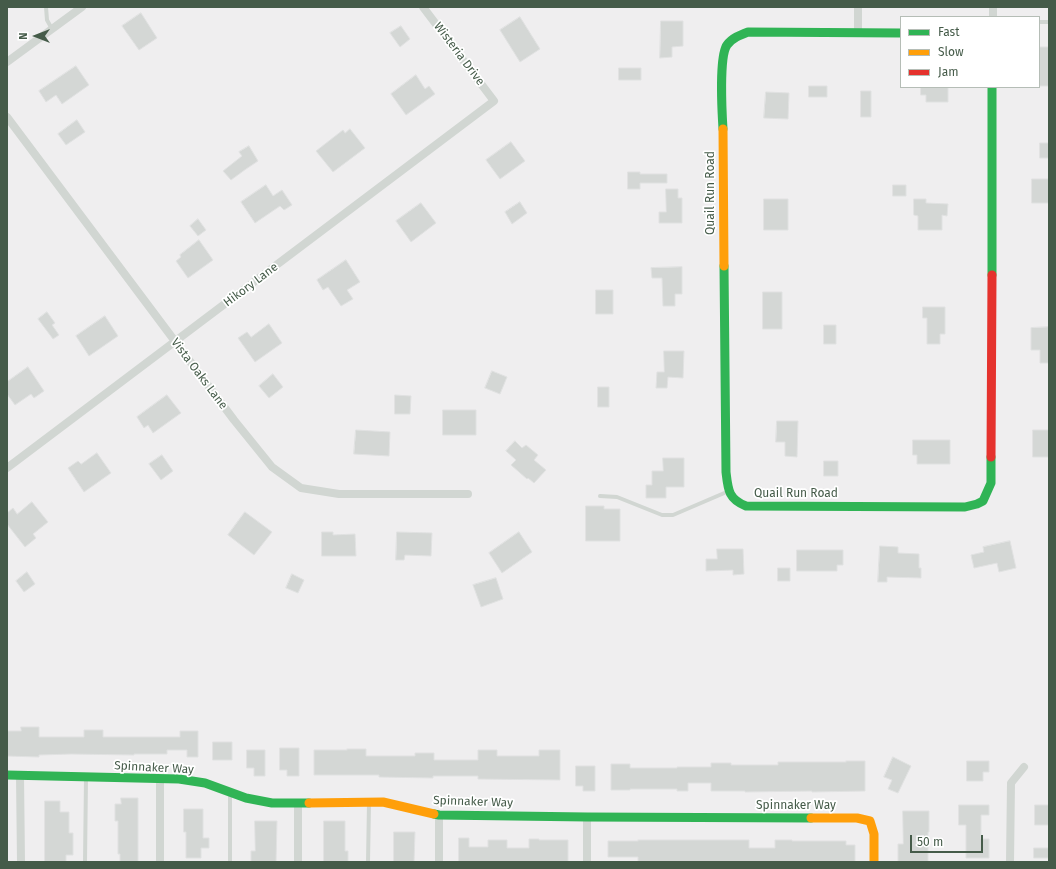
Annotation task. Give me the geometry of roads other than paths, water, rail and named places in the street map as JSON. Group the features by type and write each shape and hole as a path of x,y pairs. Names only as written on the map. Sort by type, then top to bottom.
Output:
{"street":[{"path":"7,62 82,7"},
{"name":"Wisteria Drive","path":"423,7 494,101"},
{"path":"858,7 858,33"},
{"name":"Quail Run Road","path":"900,33 748,32 729,41 724,49 722,79 726,472 729,491 732,498 738,504 746,506 965,507 983,501 991,483 992,88"},
{"name":"Hikory Lane","path":"7,468 494,101"},
{"name":"Vista Oaks Lane","path":"7,117 234,420 272,467 301,488 340,494 468,494"},
{"path":"1010,862 1011,783 1024,767"},
{"name":"Spinnaker Way","path":"7,775 179,779 205,783 246,798 272,803 383,802 439,816 857,818 870,821 874,834 874,862"},
{"path":"20,776 21,862"},
{"path":"160,779 160,862"},
{"path":"298,803 298,862"},
{"path":"439,816 439,862"},
{"path":"587,817 587,862"}],"lane":[{"path":"46,7 47,20 52,29"},
{"path":"600,496 617,497 662,514 673,516 729,491"},
{"path":"85,862 86,778"},
{"path":"230,792 230,862"},
{"path":"368,862 369,803"}]}
